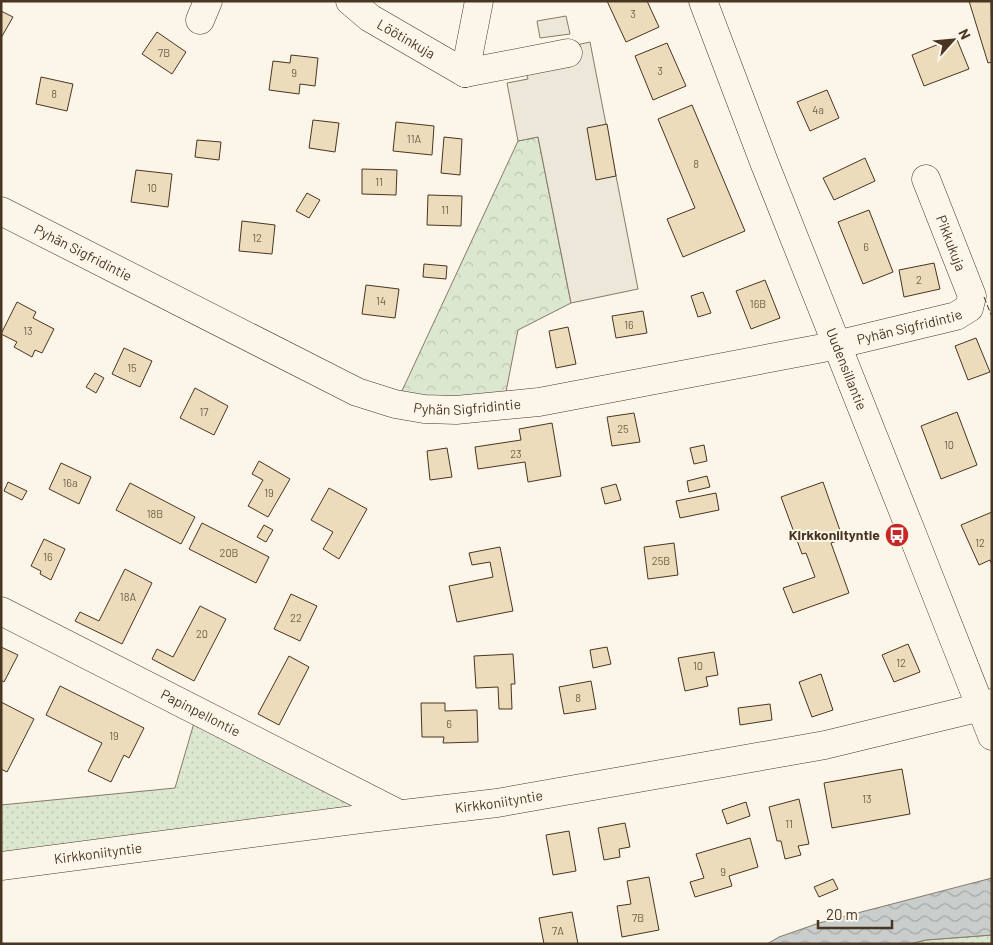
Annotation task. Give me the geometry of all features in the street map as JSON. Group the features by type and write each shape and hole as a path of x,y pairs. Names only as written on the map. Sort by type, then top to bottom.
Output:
{"street":[{"name":"Löötinkuja","path":"350,1 370,18 465,73"},
{"path":"479,1 465,73 568,53"},
{"name":"Uudensillantie","path":"703,1 836,344 986,705 992,736"},
{"name":"Pikkukuja","path":"926,179 972,296 969,308"},
{"name":"Pyhän Sigfridintie","path":"1,211 356,392 395,404 424,409 456,410 539,402 823,348 956,316 969,308"},
{"name":"Papinpellontie","path":"1,612 399,814"},
{"name":"Kirkkoniityntie","path":"1,866 399,814 498,803 825,745 986,705"}],"green space":[{"path":"538,137 571,303 518,330 505,397 459,402 401,393 518,141"},
{"path":"194,723 356,801 359,813 1,857 1,805 175,788"},
{"path":"992,935 992,944 909,944 926,940"}],"shaded area":[{"path":"566,16 570,34 540,38 537,21"},
{"path":"590,42 638,289 571,303 538,137 518,141 507,83 528,79 525,69 568,47"}],"water":[{"path":"992,878 992,935 926,940 909,944 767,944 779,937 819,923"}],"building":[{"path":"607,1 647,1 659,27 626,42"},
{"path":"969,1 991,1 992,62 988,63"},
{"path":"1,11 13,17 1,38"},
{"path":"157,32 186,52 172,74 142,54"},
{"path":"956,37 969,69 924,86 912,55"},
{"path":"667,43 686,86 653,100 635,56"},
{"path":"291,55 318,58 315,86 300,84 299,94 269,90 273,61 290,63"},
{"path":"41,77 73,84 67,111 36,104"},
{"path":"827,90 839,118 810,131 797,102"},
{"path":"692,105 745,231 683,257 667,219 695,208 658,119"},
{"path":"313,120 339,123 335,152 309,148"},
{"path":"396,122 434,126 432,155 393,151"},
{"path":"607,124 616,176 596,180 587,128"},
{"path":"444,137 462,139 460,175 441,173"},
{"path":"197,140 221,142 219,160 195,157"},
{"path":"865,158 875,181 834,200 823,178"},
{"path":"362,169 397,170 396,195 362,194"},
{"path":"136,170 172,174 168,207 131,202"},
{"path":"307,193 320,200 309,218 296,211"},
{"path":"428,195 462,196 461,226 427,225"},
{"path":"869,210 893,272 863,284 838,222"},
{"path":"242,221 275,225 272,254 239,251"},
{"path":"934,263 940,289 904,297 899,270"},
{"path":"424,264 447,266 446,279 423,277"},
{"path":"765,280 780,318 751,329 736,291"},
{"path":"366,285 399,289 395,318 362,314"},
{"path":"703,292 711,313 698,317 691,296"},
{"path":"17,302 36,312 33,318 54,329 42,353 35,350 32,357 14,347 17,342 1,334"},
{"path":"643,311 647,333 616,338 612,316"},
{"path":"568,327 576,364 556,368 549,331"},
{"path":"976,338 990,372 968,380 955,346"},
{"path":"124,348 152,361 140,387 112,374"},
{"path":"95,373 104,378 96,393 86,387"},
{"path":"195,388 228,406 214,435 180,418"},
{"path":"957,412 977,465 941,479 921,426"},
{"path":"634,413 640,442 612,446 607,417"},
{"path":"552,423 561,476 528,482 525,462 478,469 475,447 521,440 519,429"},
{"path":"704,445 707,461 694,464 690,448"},
{"path":"447,448 452,477 430,480 427,451"},
{"path":"259,461 290,479 268,517 248,506 263,480 252,474"},
{"path":"61,463 91,477 79,504 49,489"},
{"path":"707,476 710,487 689,492 687,481"},
{"path":"8,482 27,491 22,500 4,491"},
{"path":"823,482 843,539 831,543 849,593 793,613 783,588 815,577 806,553 802,554 781,497"},
{"path":"130,483 195,517 181,544 116,510"},
{"path":"616,484 621,500 605,504 601,488"},
{"path":"329,488 367,509 339,559 323,549 333,532 311,520"},
{"path":"716,493 719,510 680,518 676,501"},
{"path":"992,512 992,565 990,560 979,565 961,525"},
{"path":"202,523 269,557 256,583 189,549"},
{"path":"264,525 273,530 266,542 257,537"},
{"path":"44,539 65,549 51,580 40,574 41,571 31,566"},
{"path":"674,543 678,575 648,579 644,547"},
{"path":"500,547 513,611 457,622 449,586 493,577 490,562 472,565 469,553"},
{"path":"125,569 152,583 122,644 75,621 80,612 99,621"},
{"path":"291,594 317,606 300,641 274,629"},
{"path":"200,606 226,619 194,681 152,659 157,649 173,657"},
{"path":"908,644 920,672 894,682 882,655"},
{"path":"1,647 18,655 4,682 1,680"},
{"path":"607,647 611,664 593,668 590,650"},
{"path":"714,652 718,675 706,677 708,686 685,691 678,658"},
{"path":"513,654 515,684 511,684 512,709 499,709 498,687 476,688 474,656"},
{"path":"289,656 309,667 279,725 258,714"},
{"path":"821,674 833,710 812,717 799,682"},
{"path":"591,681 596,709 564,714 559,687"},
{"path":"60,686 144,728 129,758 124,755 111,782 88,771 102,743 46,715"},
{"path":"1,702 34,719 7,772 1,769"},
{"path":"421,703 445,703 445,711 477,710 478,742 443,743 444,737 422,737"},
{"path":"770,704 772,720 740,725 738,708"},
{"path":"902,769 910,814 832,828 824,783"},
{"path":"799,799 809,844 798,846 801,855 785,859 781,841 777,841 769,807"},
{"path":"746,802 750,816 727,824 722,810"},
{"path":"625,823 630,847 619,849 620,857 604,860 598,828"},
{"path":"569,831 576,871 553,875 546,835"},
{"path":"750,838 758,867 729,876 732,886 695,897 690,882 704,878 696,854"},
{"path":"649,877 659,930 622,937 617,906 631,904 627,881"},
{"path":"833,879 838,889 819,897 814,887"},
{"path":"572,912 578,944 544,944 539,918"}],"fence":[{"path":"984,297 992,317"}],"place":[{"name":"Kirkkoniityntie","path":"897,535"}]}
